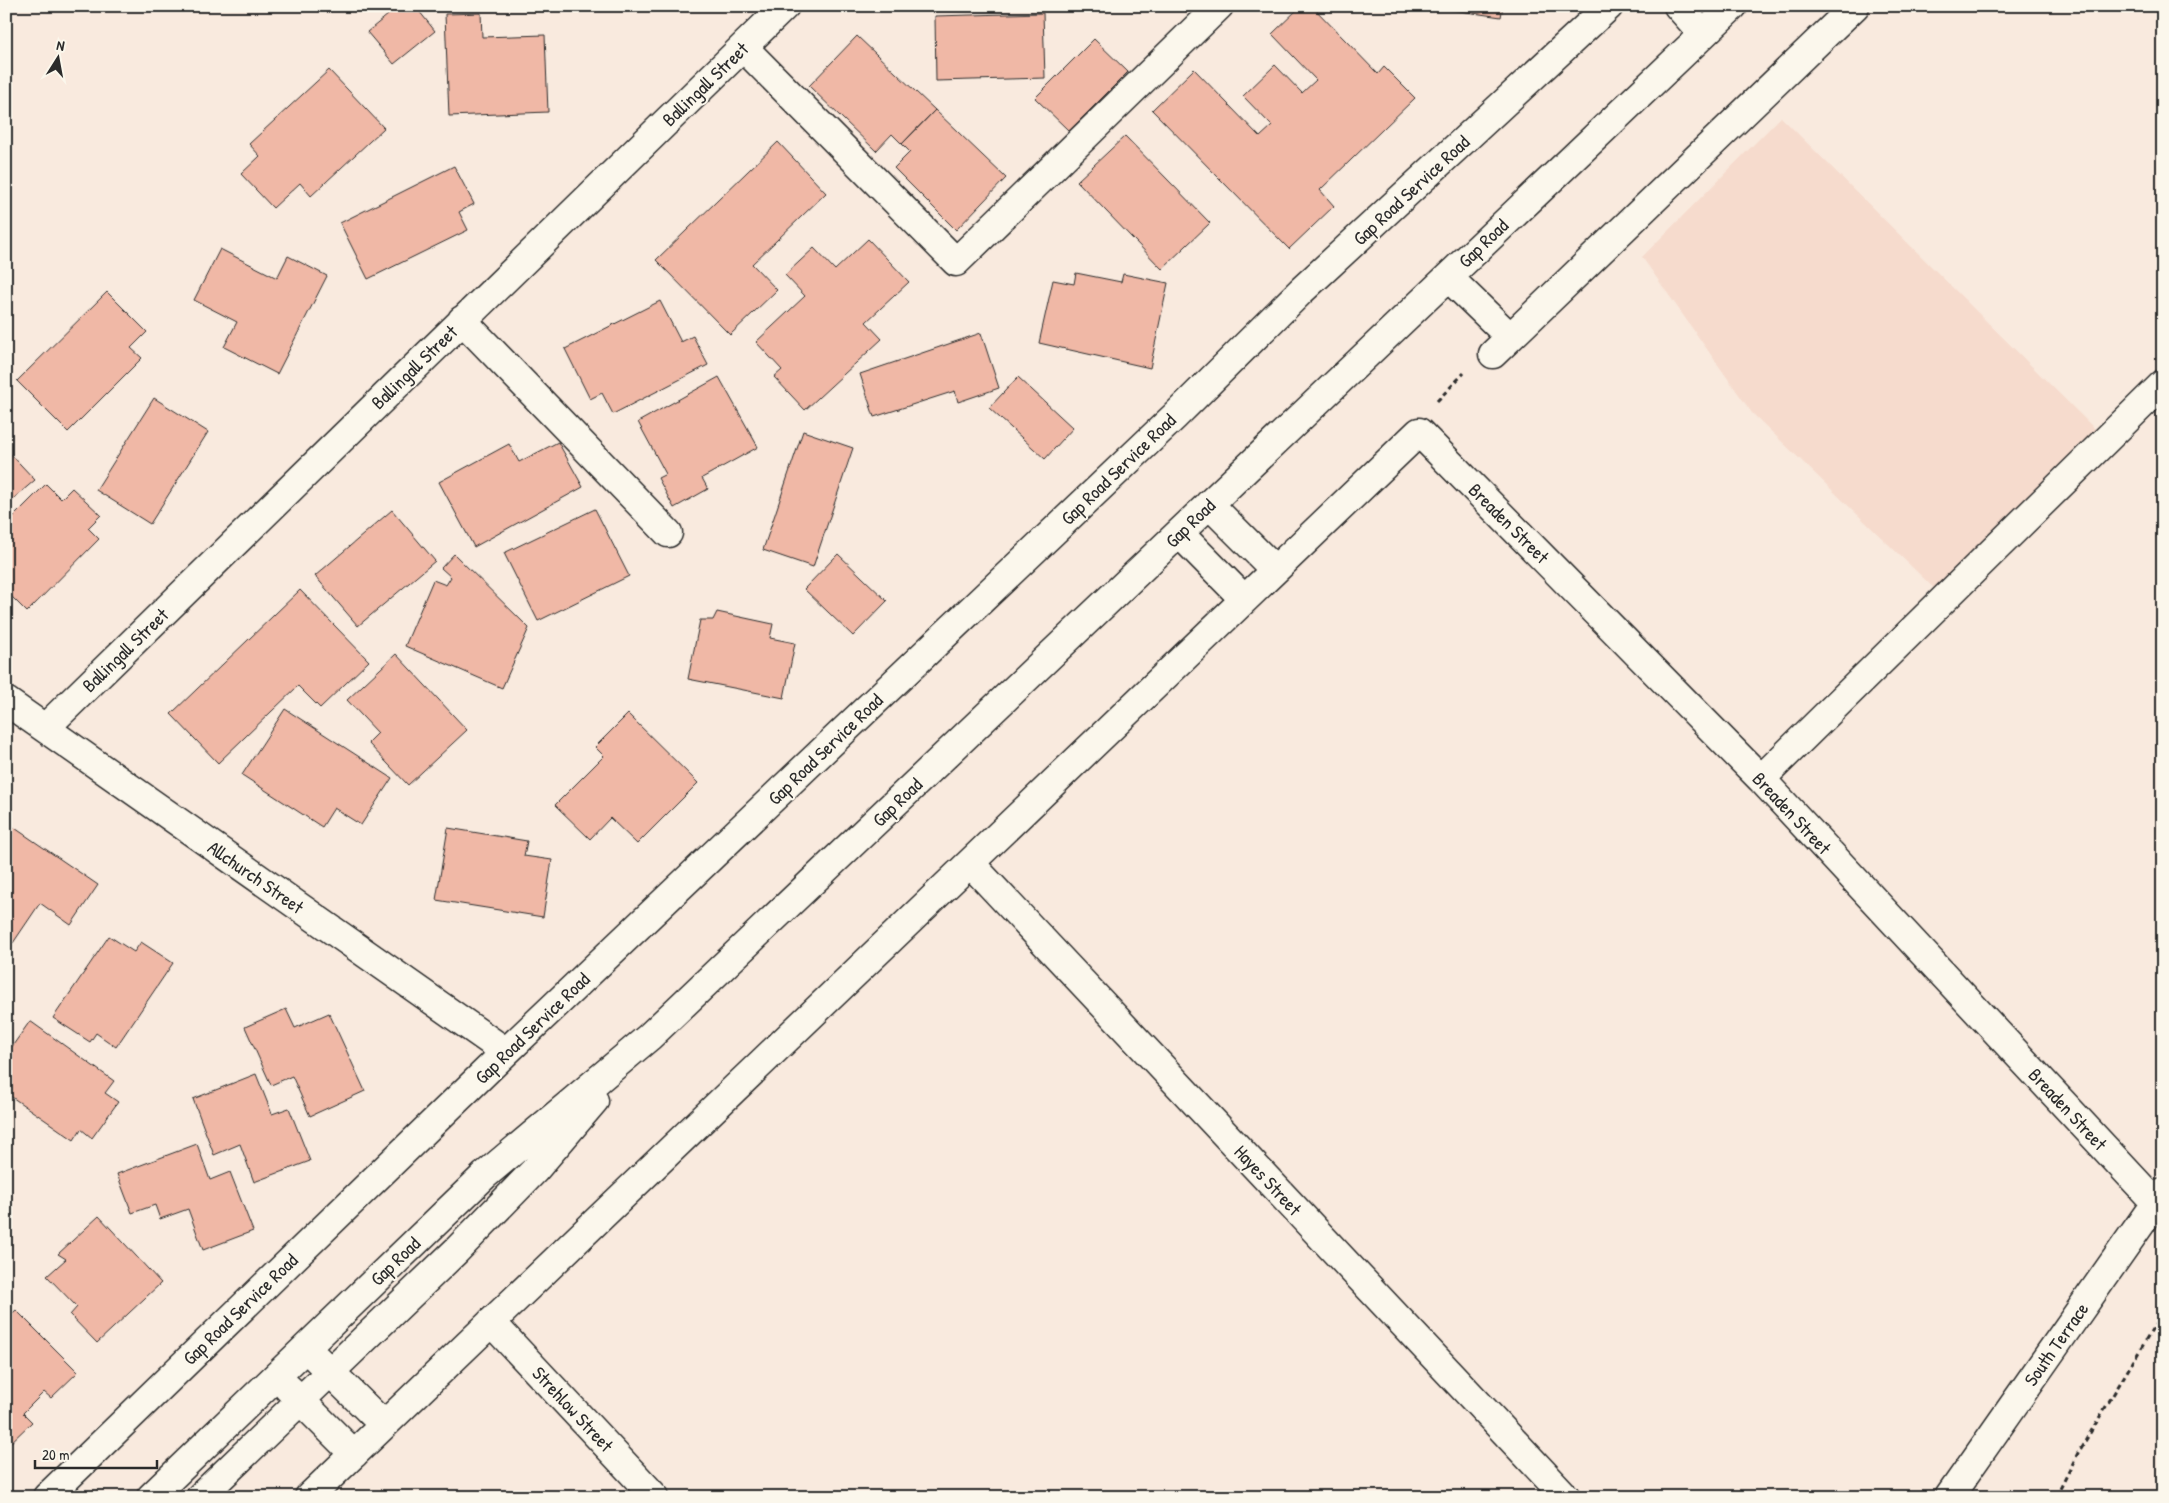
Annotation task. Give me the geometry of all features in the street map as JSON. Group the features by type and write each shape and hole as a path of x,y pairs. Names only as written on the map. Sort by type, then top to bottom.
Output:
{"street":[{"name":"Ballingall Street","path":"45,728 785,6"},
{"path":"743,47 956,262 1220,6"},
{"name":"Gap Road Service Road","path":"47,1497 506,1052 1174,416 1301,291 1609,6"},
{"path":"1678,6 1703,34"},
{"path":"1448,277 1502,345 1855,6"},
{"name":"Gap Road","path":"150,1497 485,1175 649,1037 1732,7"},
{"path":"462,320 668,533"},
{"path":"1761,778 2163,384"},
{"path":"309,1497 1419,432"},
{"name":"Breaden Street","path":"1419,432 1761,778 2159,1197"},
{"path":"1209,504 1275,570"},
{"path":"1179,533 1244,599"},
{"name":"Allchurch Street","path":"6,701 506,1052"},
{"name":"Hayes Street","path":"970,863 1566,1497"},
{"name":"Gap Road","path":"200,1497 456,1251 535,1170 649,1037"},
{"name":"South Terrace","path":"1949,1497 2159,1197"},
{"name":"Strehlow Street","path":"491,1322 655,1497"},
{"path":"305,1347 384,1425"},
{"path":"276,1376 354,1454"}],"path":[{"path":"1419,432 1413,425 1488,350 1502,345"},
{"path":"2056,1497 2078,1453 2163,1312"}],"shaded area":[{"path":"1781,117 2102,436 1941,595 1752,413 1642,257"}],"building":[{"path":"399,6 415,6 435,31 394,64 367,32"},
{"path":"1301,6 1312,6 1378,74 1384,67 1415,98 1320,190 1334,206 1289,249 1152,110 1194,69 1260,137 1272,126 1243,96 1275,65 1302,93 1316,80 1272,34"},
{"path":"1424,6 1503,6 1501,17"},
{"path":"481,13 482,37 545,35 548,112 449,116 445,14"},
{"path":"1043,13 1045,78 936,81 935,16"},
{"path":"857,36 935,110 902,144 892,134 876,151 809,86"},
{"path":"1094,39 1128,72 1069,131 1035,98"},
{"path":"329,70 384,128 311,196 300,183 273,208 241,174 260,156 249,144"},
{"path":"935,110 1006,178 956,230 894,168 910,152 902,144"},
{"path":"1125,136 1210,223 1162,269 1077,181"},
{"path":"778,142 826,193 752,264 777,290 730,335 656,260"},
{"path":"454,166 474,204 459,212 468,230 368,279 340,223"},
{"path":"868,239 909,282 866,322 882,339 805,410 774,377 782,370 756,342 805,296 785,275 814,248 835,270"},
{"path":"220,249 277,278 288,256 327,276 277,374 224,347 237,322 194,300"},
{"path":"1076,273 1121,282 1123,274 1168,283 1150,368 1039,343 1053,280 1074,284"},
{"path":"107,292 147,332 131,348 142,358 68,432 17,381"},
{"path":"660,301 681,342 693,336 708,365 613,414 602,393 590,399 565,349"},
{"path":"981,333 999,388 958,402 955,391 874,417 860,374"},
{"path":"719,377 758,447 702,478 708,489 674,508 658,478 666,474 638,422"},
{"path":"1018,377 1073,428 1045,459 989,408"},
{"path":"154,398 208,432 150,524 96,490"},
{"path":"803,431 853,448 813,567 763,550"},
{"path":"558,442 583,487 474,547 439,482 509,444 519,462"},
{"path":"6,449 35,480 6,505"},
{"path":"46,484 61,499 72,488 101,515 88,528 99,539 27,612 6,591 6,524"},
{"path":"595,509 629,576 538,621 504,553"},
{"path":"392,510 435,561 358,626 315,576"},
{"path":"454,554 529,628 502,688 405,646 433,580 446,585 451,577 441,568"},
{"path":"838,554 887,601 853,636 804,589"},
{"path":"300,590 369,661 320,708 298,686 218,763 171,714"},
{"path":"717,612 773,624 770,638 795,643 784,698 688,679 700,620 713,620"},
{"path":"396,654 467,730 408,785 368,743 378,733 347,700"},
{"path":"285,709 392,778 361,825 334,808 322,827 242,775"},
{"path":"628,714 698,783 637,844 610,818 590,839 555,805 604,756 595,747"},
{"path":"6,822 98,885 71,925 40,903 13,943 6,938"},
{"path":"448,828 527,841 524,856 552,860 543,917 436,900"},
{"path":"109,936 134,952 141,942 173,963 116,1047 96,1033 90,1042 53,1018"},
{"path":"286,1009 295,1028 329,1013 365,1091 310,1116 292,1076 271,1085 245,1027"},
{"path":"30,1021 114,1081 105,1093 118,1102 92,1138 81,1129 74,1140 6,1093 6,1055"},
{"path":"256,1074 272,1114 289,1108 310,1161 254,1182 240,1144 214,1155 193,1099"},
{"path":"197,1144 210,1180 230,1172 253,1231 203,1250 188,1209 160,1219 155,1205 132,1213 117,1174"},
{"path":"99,1216 161,1283 97,1343 70,1315 77,1307 47,1276 66,1259 58,1254"},
{"path":"16,1310 78,1372 51,1398 44,1392 23,1413 32,1422 6,1447 6,1319"}]}
